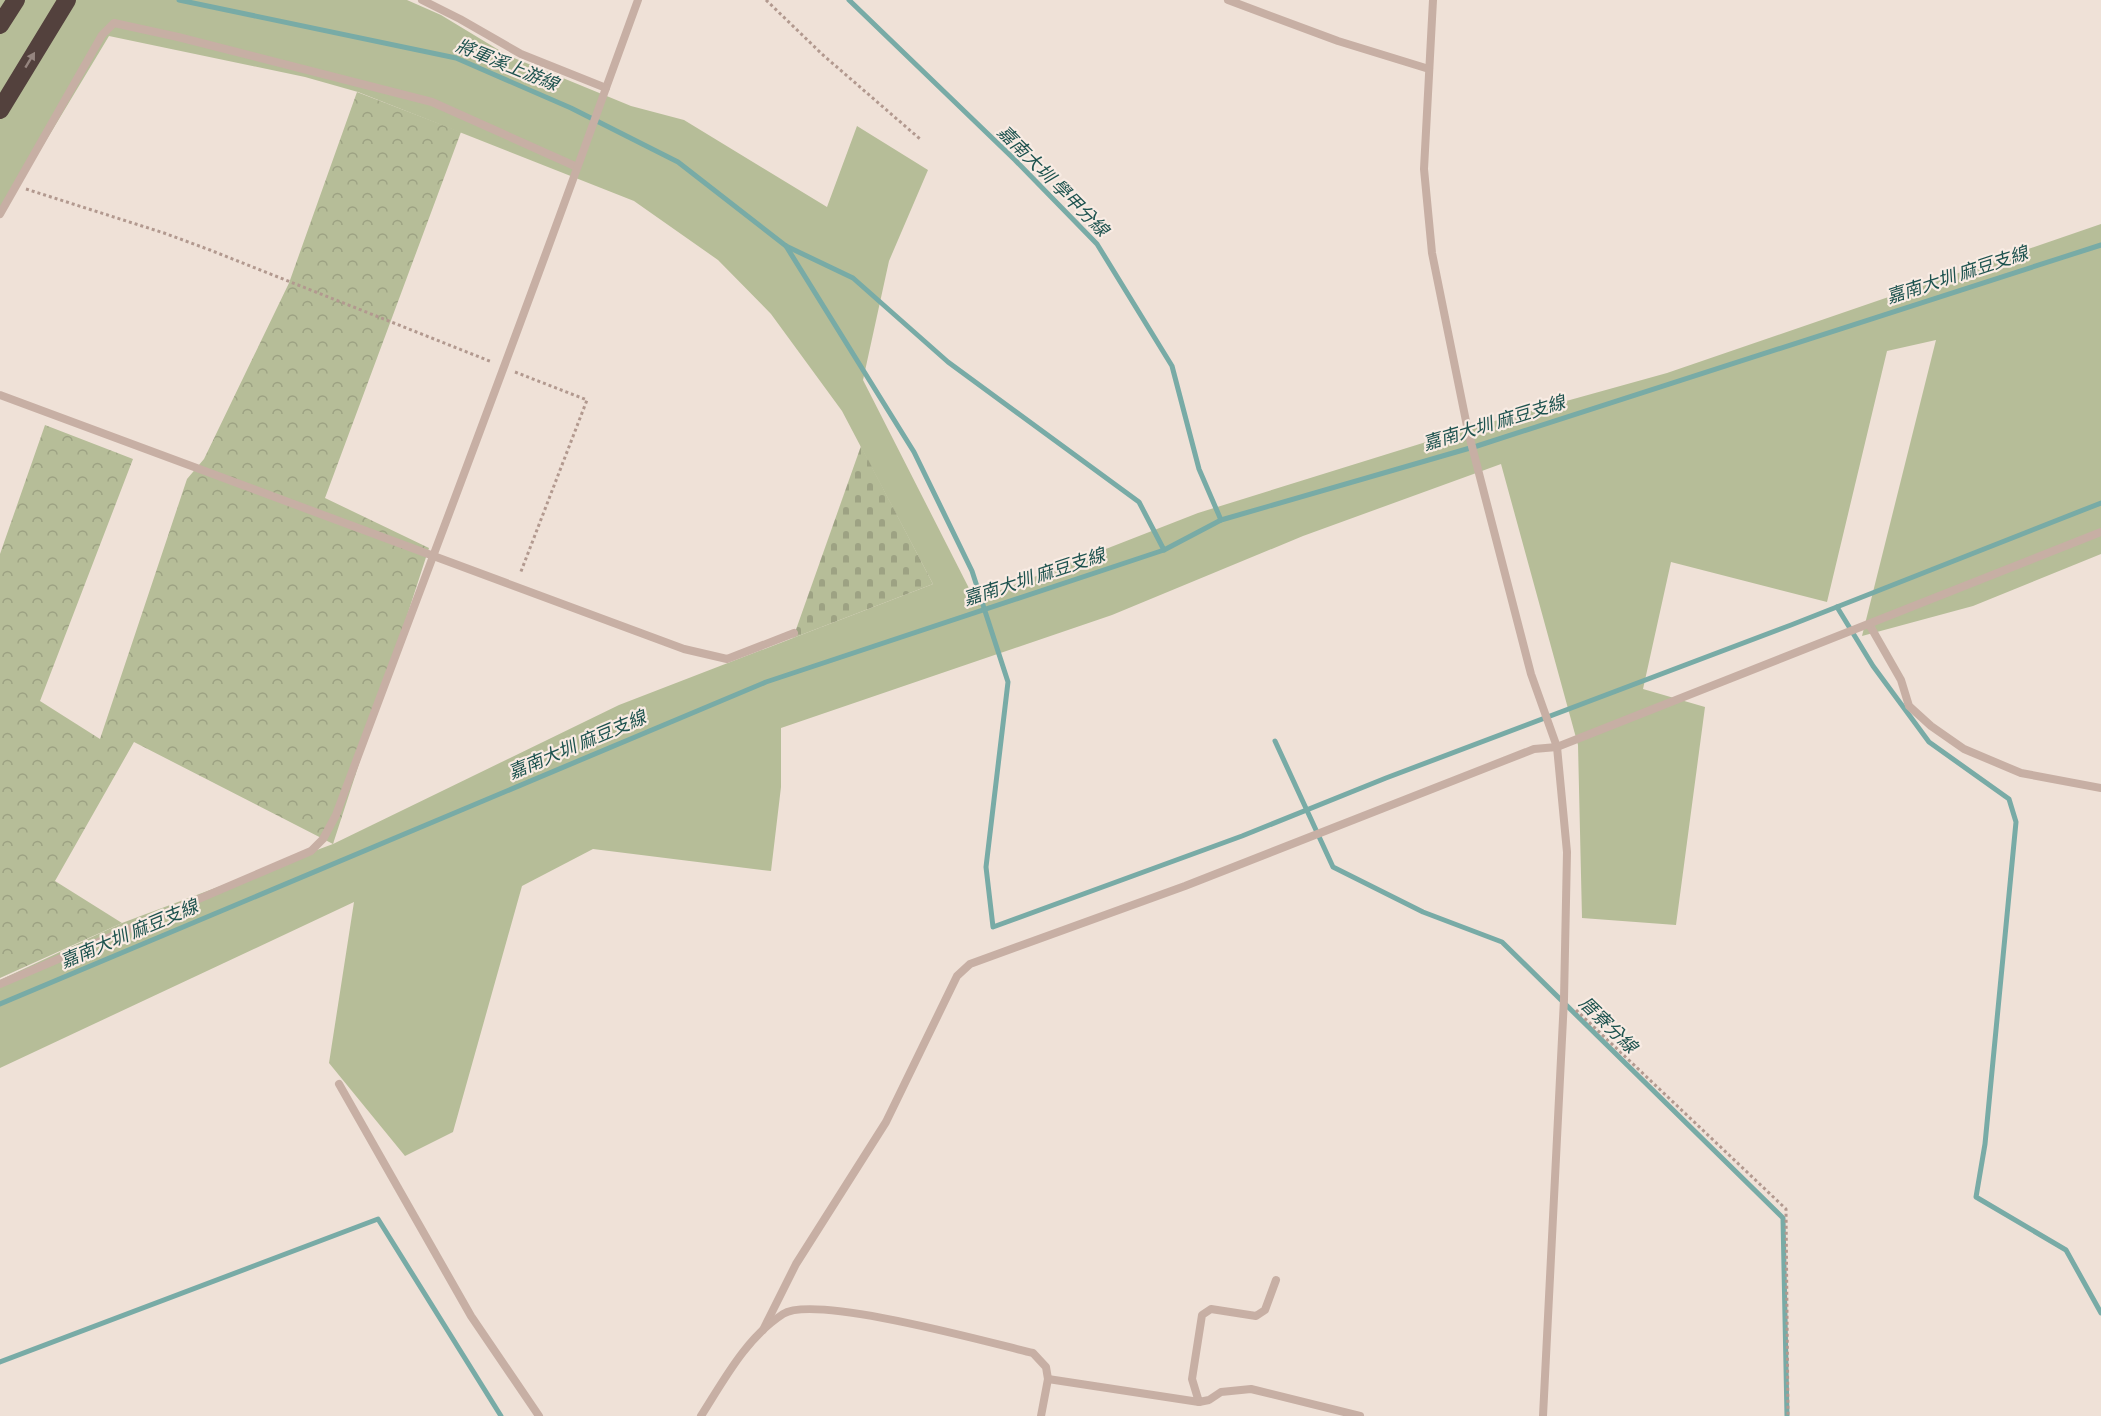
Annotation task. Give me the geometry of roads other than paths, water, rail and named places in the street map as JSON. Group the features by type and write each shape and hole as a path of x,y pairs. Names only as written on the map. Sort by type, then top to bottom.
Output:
{"highway":[{"path":"0,25 16,0"},
{"path":"0,110 67,0"}],"lane":[{"path":"422,0 520,54 606,88"},
{"path":"0,984 310,851 323,838 336,815 638,0"},
{"path":"1228,0 1338,41 1429,69"},
{"path":"1433,0 1424,169 1432,253 1468,431 1532,674 1557,747 1567,852 1564,999 1543,1416"},
{"path":"0,213 102,35 114,23 178,37 432,102 578,167"},
{"path":"0,394 684,649 727,659 794,633"},
{"path":"763,1329 796,1264 886,1122 957,976 970,964 1185,886 1534,749 1557,747 2101,532"},
{"path":"1869,624 1901,680 1908,706 1931,726 1965,749 2021,773 2101,788"},
{"path":"339,1084 471,1316 538,1416"},
{"path":"1199,1402 1192,1379 1202,1315 1211,1309 1256,1316 1265,1310 1276,1280"},
{"path":"701,1416 735,1362 763,1329 786,1312 816,1309 888,1319 1033,1353 1046,1366 1048,1379 1041,1416"},
{"path":"1048,1379 1199,1402 1209,1400 1221,1392 1251,1389 1360,1416"}],"waterway":[{"name":"將軍溪上游線","path":"179,0 456,58 571,108 678,162 786,246 853,278 948,362 1139,502 1164,550"},
{"name":"嘉南大圳 學甲分線","path":"849,0 1015,160 1097,244 1172,366 1199,469 1221,520"},
{"name":"嘉南大圳 麻豆支線","path":"0,1004 766,682 1164,550 1221,520 1477,446 2101,245"},
{"path":"786,246 914,452 972,571 1008,682 986,867 993,927 1242,836 1386,778 1791,625 2101,503"},
{"path":"1837,607 1873,666 1929,742 2009,799 2016,822 1985,1144 1976,1197 2066,1250 2101,1313"},
{"name":"厝寮分線","path":"1275,741 1333,867 1423,912 1502,942 1783,1218 1787,1416"},
{"path":"0,1362 378,1219 501,1416"}]}
